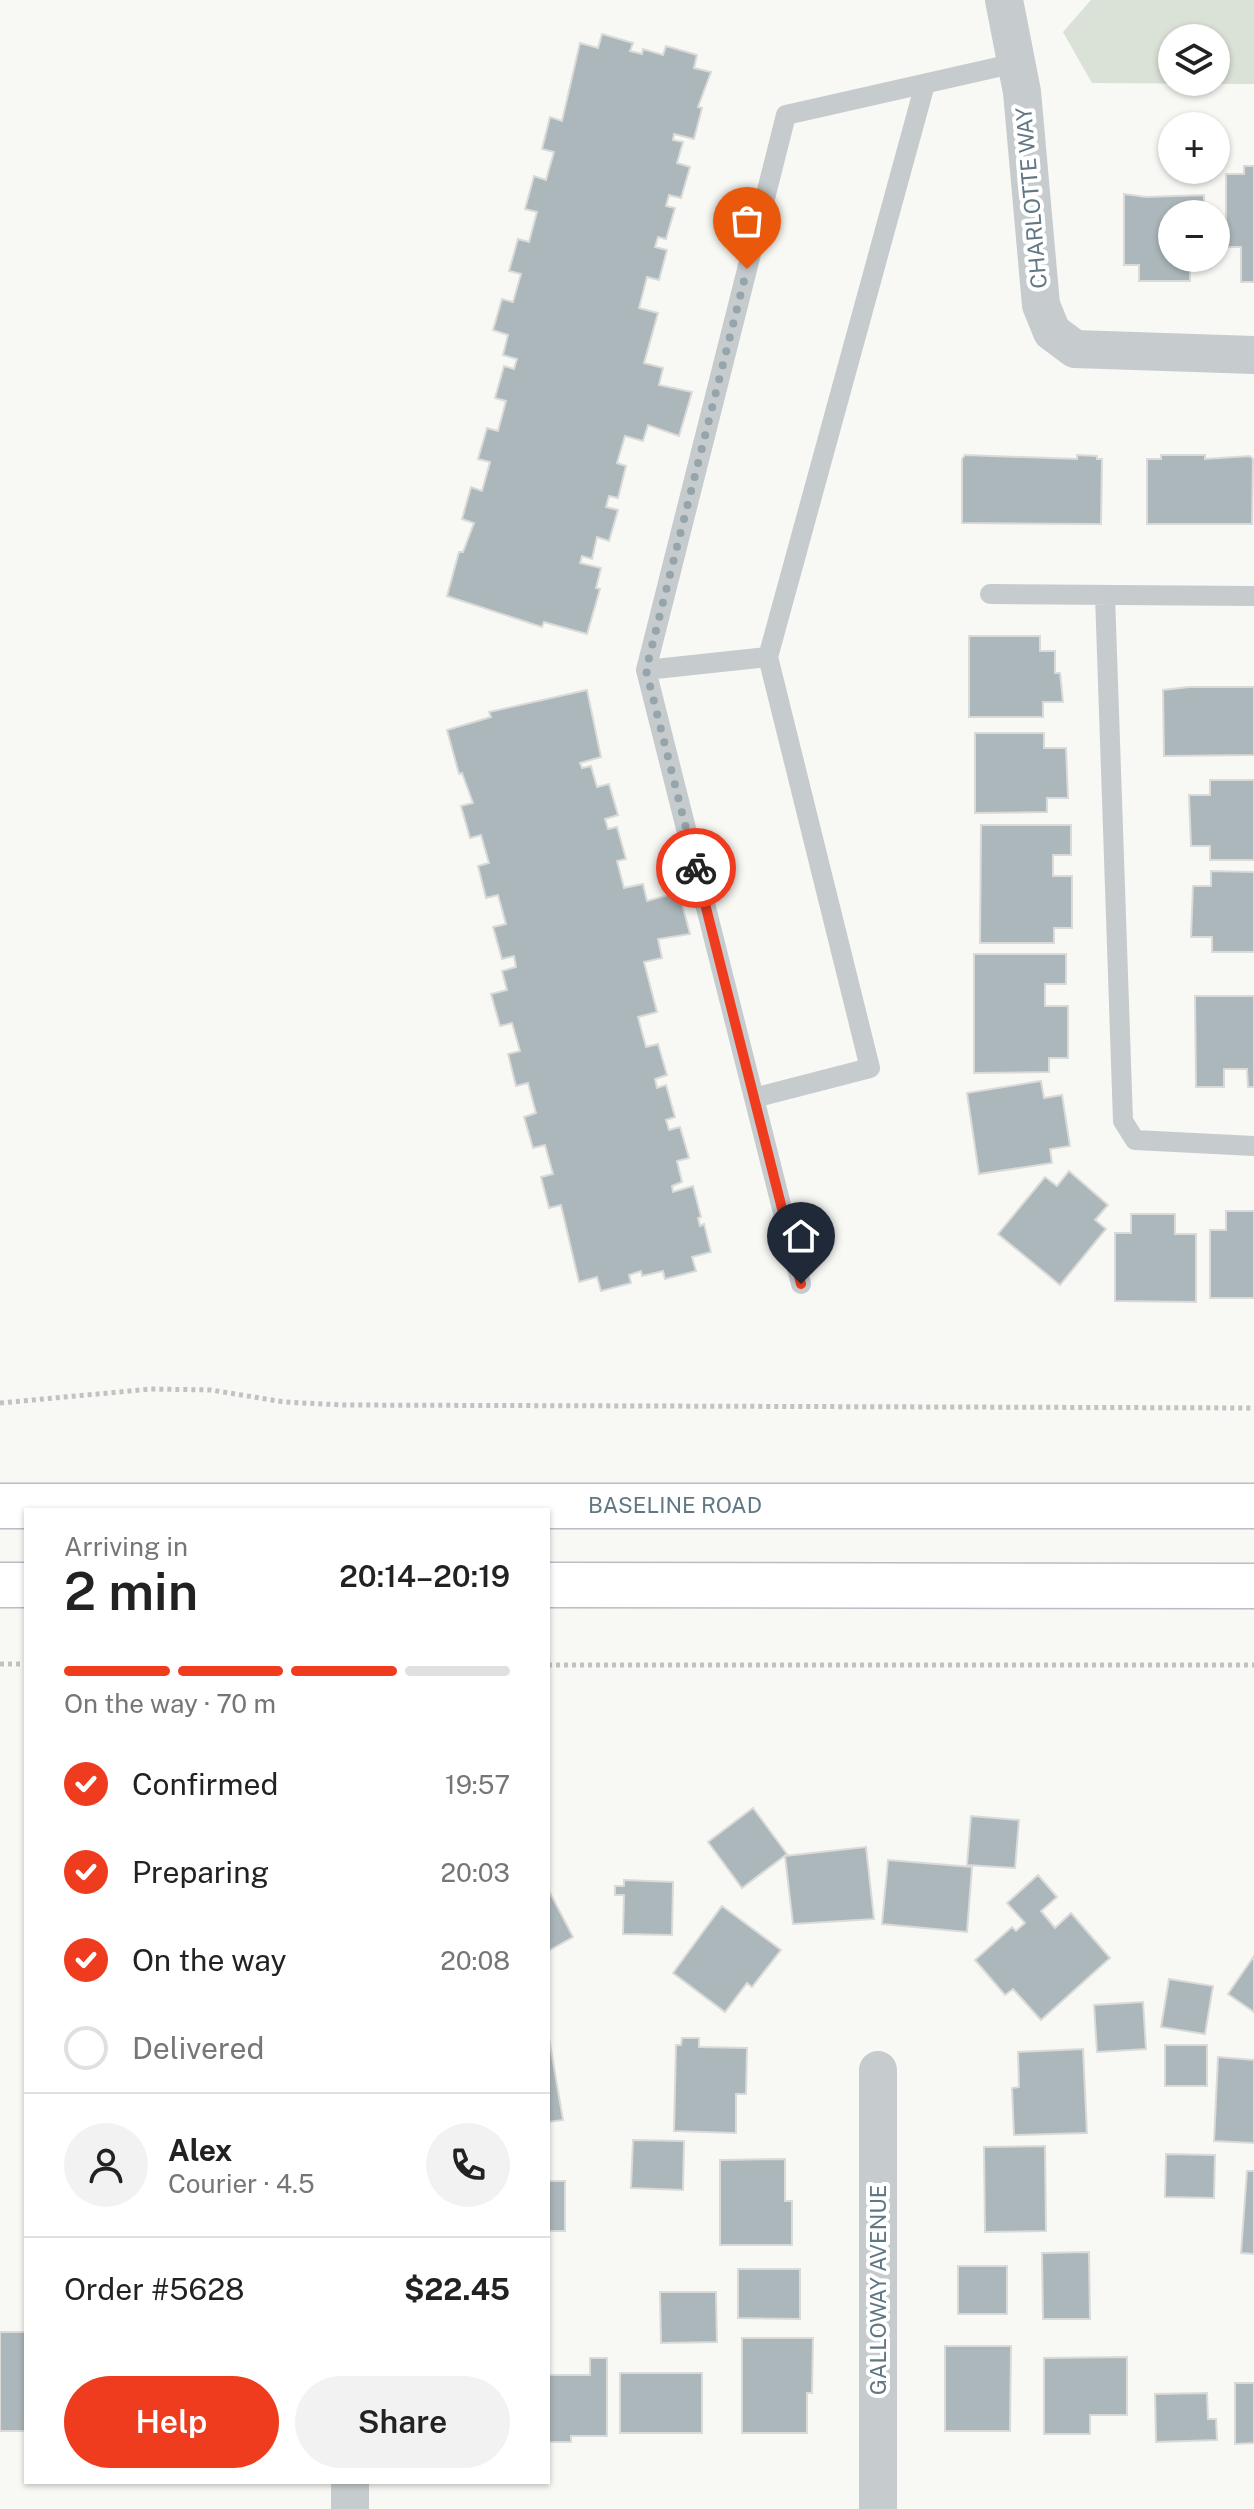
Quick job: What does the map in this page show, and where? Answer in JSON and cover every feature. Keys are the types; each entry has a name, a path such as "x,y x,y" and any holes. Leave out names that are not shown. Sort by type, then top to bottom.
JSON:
{"main road":[{"name":"BASELINE ROAD","path":"0,1506 1254,1506"},
{"path":"0,1585 24,1585"},
{"path":"550,1585 1254,1586"}],"street":[{"name":"CHARLOTTE WAY","path":"1004,0 1016,63 1041,305 1052,332 1075,349 1254,355"},
{"name":"GALLOWAY AVENUE","path":"878,2070 878,2509"},
{"path":"350,2484 350,2509"}],"lane":[{"path":"801,1284 646,670 786,115 1016,63"},
{"path":"754,1098 870,1068 768,657 925,84"},
{"path":"990,594 1254,596"},
{"path":"1105,595 1123,1121 1135,1140 1254,1146"},
{"path":"646,670 768,657"}],"path":[{"path":"0,1403 151,1389 211,1390 284,1402 343,1405 1254,1408"},
{"path":"0,1664 24,1664"},
{"path":"550,1665 1254,1665"}],"shaded area":[{"path":"1091,0 1254,0 1254,84 1230,84 1230,24 1158,24 1158,83 1092,83 1063,32"}],"building":[{"path":"602,34 633,43 630,51 642,54 643,49 663,55 666,46 697,55 694,68 711,72 698,107 702,108 694,139 674,134 673,140 683,142 677,163 690,167 681,198 669,195 666,206 675,208 666,239 658,237 655,247 667,250 659,280 647,277 639,308 658,313 644,363 663,368 659,385 692,392 679,436 648,425 643,441 625,436 617,463 626,466 618,498 609,496 606,507 618,510 609,541 597,537 592,559 582,556 580,563 601,568 596,588 600,589 587,634 544,622 542,627 447,596 459,552 463,552 474,523 462,519 471,487 482,491 490,462 478,459 487,428 498,431 506,401 495,398 504,366 514,369 517,359 503,355 508,335 493,330 502,299 513,302 521,274 509,271 518,239 529,242 537,212 525,209 534,176 546,180 554,152 542,149 550,117 562,121 580,43 598,48"},
{"path":"1244,166 1254,166 1254,282 1241,282 1241,247 1230,247 1230,200 1226,200 1226,184 1230,184 1230,174 1244,174"},
{"path":"1124,194 1146,197 1204,195 1204,200 1158,200 1158,272 1190,272 1190,281 1139,281 1139,265 1124,265"},
{"path":"965,455 1077,459 1077,455 1097,456 1097,459 1102,459 1101,524 962,523 962,459"},
{"path":"1161,455 1205,455 1205,459 1250,456 1253,459 1252,524 1147,524 1147,459 1161,459"},
{"path":"969,636 1040,636 1040,651 1055,651 1055,673 1060,673 1063,702 1043,702 1043,717 969,717"},
{"path":"1254,687 1254,755 1164,756 1163,690"},
{"path":"587,690 601,757 580,763 582,768 591,766 597,787 609,784 618,815 605,819 608,829 617,827 626,859 617,861 624,888 643,884 647,901 679,892 690,934 658,939 662,958 644,962 657,1012 638,1017 646,1047 658,1044 667,1075 655,1079 657,1088 666,1085 675,1117 666,1120 669,1130 680,1127 689,1158 677,1161 682,1182 672,1186 673,1192 693,1186 701,1217 698,1218 700,1226 704,1224 711,1252 692,1257 696,1271 665,1279 663,1271 642,1276 641,1271 629,1275 631,1283 601,1291 597,1277 579,1282 561,1205 549,1208 541,1177 553,1174 545,1145 533,1148 524,1117 536,1113 528,1083 516,1086 508,1054 520,1051 512,1023 500,1026 491,994 507,990 502,971 516,967 514,956 502,959 493,927 506,924 498,895 486,898 478,866 489,863 481,835 470,838 461,806 473,803 462,773 459,774 447,730 491,717 489,712"},
{"path":"975,733 1044,733 1044,748 1066,748 1068,798 1047,798 1047,812 975,813"},
{"path":"1210,780 1254,780 1254,860 1210,860 1210,846 1191,846 1189,795 1210,795"},
{"path":"981,825 1071,825 1071,855 1053,855 1053,876 1072,876 1072,928 1054,928 1054,943 980,943"},
{"path":"1211,871 1254,872 1254,952 1212,952 1212,937 1191,937 1193,886 1211,886"},
{"path":"974,954 1066,954 1066,984 1045,984 1045,1006 1068,1006 1068,1058 1049,1058 1049,1072 974,1073"},
{"path":"1195,996 1254,996 1254,1087 1248,1087 1247,1069 1224,1069 1224,1087 1196,1087"},
{"path":"1041,1081 1044,1098 1062,1095 1070,1146 1050,1149 1052,1163 979,1174 967,1093"},
{"path":"1069,1171 1108,1205 1095,1220 1106,1229 1060,1285 998,1234 1045,1177 1057,1186"},
{"path":"1226,1211 1254,1211 1254,1298 1210,1298 1210,1230 1226,1230"},
{"path":"1131,1214 1175,1214 1175,1234 1196,1234 1196,1302 1115,1301 1115,1233 1131,1233"},
{"path":"753,1808 787,1854 742,1888 708,1842"},
{"path":"971,1816 1019,1820 1015,1868 967,1865"},
{"path":"866,1847 874,1919 793,1924 785,1856"},
{"path":"888,1860 972,1867 967,1932 882,1924"},
{"path":"1038,1875 1057,1897 1041,1911 1055,1928 1071,1913 1110,1958 1041,2020 1013,1989 1005,1995 975,1960 1012,1927 1016,1931 1025,1923 1007,1903"},
{"path":"624,1880 673,1882 672,1935 623,1934 624,1895 615,1895 615,1886 624,1886"},
{"path":"550,1893 573,1937 550,1950"},
{"path":"722,1906 781,1950 752,1987 747,1983 725,2012 673,1973"},
{"path":"1254,1956 1254,2012 1228,1994"},
{"path":"1169,1979 1213,1986 1205,2034 1161,2027"},
{"path":"1143,2002 1146,2049 1097,2052 1094,2005"},
{"path":"682,2038 699,2038 699,2047 747,2048 746,2094 736,2094 736,2133 674,2131 676,2045 681,2045"},
{"path":"550,2044 563,2120 550,2122"},
{"path":"1165,2045 1207,2045 1207,2086 1165,2086"},
{"path":"1083,2049 1087,2133 1014,2135 1012,2088 1019,2087 1018,2052"},
{"path":"1218,2057 1254,2060 1254,2143 1214,2141"},
{"path":"633,2140 684,2141 683,2190 631,2188"},
{"path":"1045,2146 1046,2231 985,2232 984,2147"},
{"path":"1166,2154 1215,2155 1214,2198 1165,2197"},
{"path":"785,2159 785,2201 792,2201 792,2245 720,2245 720,2160"},
{"path":"1247,2171 1254,2171 1254,2254 1241,2253"},
{"path":"550,2181 565,2181 565,2231 550,2231"},
{"path":"1089,2252 1090,2319 1043,2319 1042,2253"},
{"path":"958,2266 1007,2266 1007,2314 958,2314"},
{"path":"738,2269 800,2269 800,2319 738,2318"},
{"path":"660,2292 716,2292 717,2342 661,2343"},
{"path":"0,2332 24,2332 24,2431 0,2431"},
{"path":"742,2338 813,2338 812,2393 807,2393 807,2433 742,2433"},
{"path":"945,2346 1011,2346 1010,2431 945,2431"},
{"path":"1127,2357 1127,2415 1090,2415 1090,2434 1044,2434 1044,2358"},
{"path":"590,2358 607,2358 607,2436 571,2436 571,2442 550,2442 550,2375 590,2375"},
{"path":"620,2373 702,2373 702,2433 620,2433"},
{"path":"1235,2383 1254,2383 1254,2443 1235,2444"},
{"path":"1207,2393 1208,2419 1216,2419 1217,2440 1156,2442 1155,2394"}],"way so far":[{"path":"696,868 646,670 747,269"}],"route":[{"path":"696,868 801,1284"}]}
